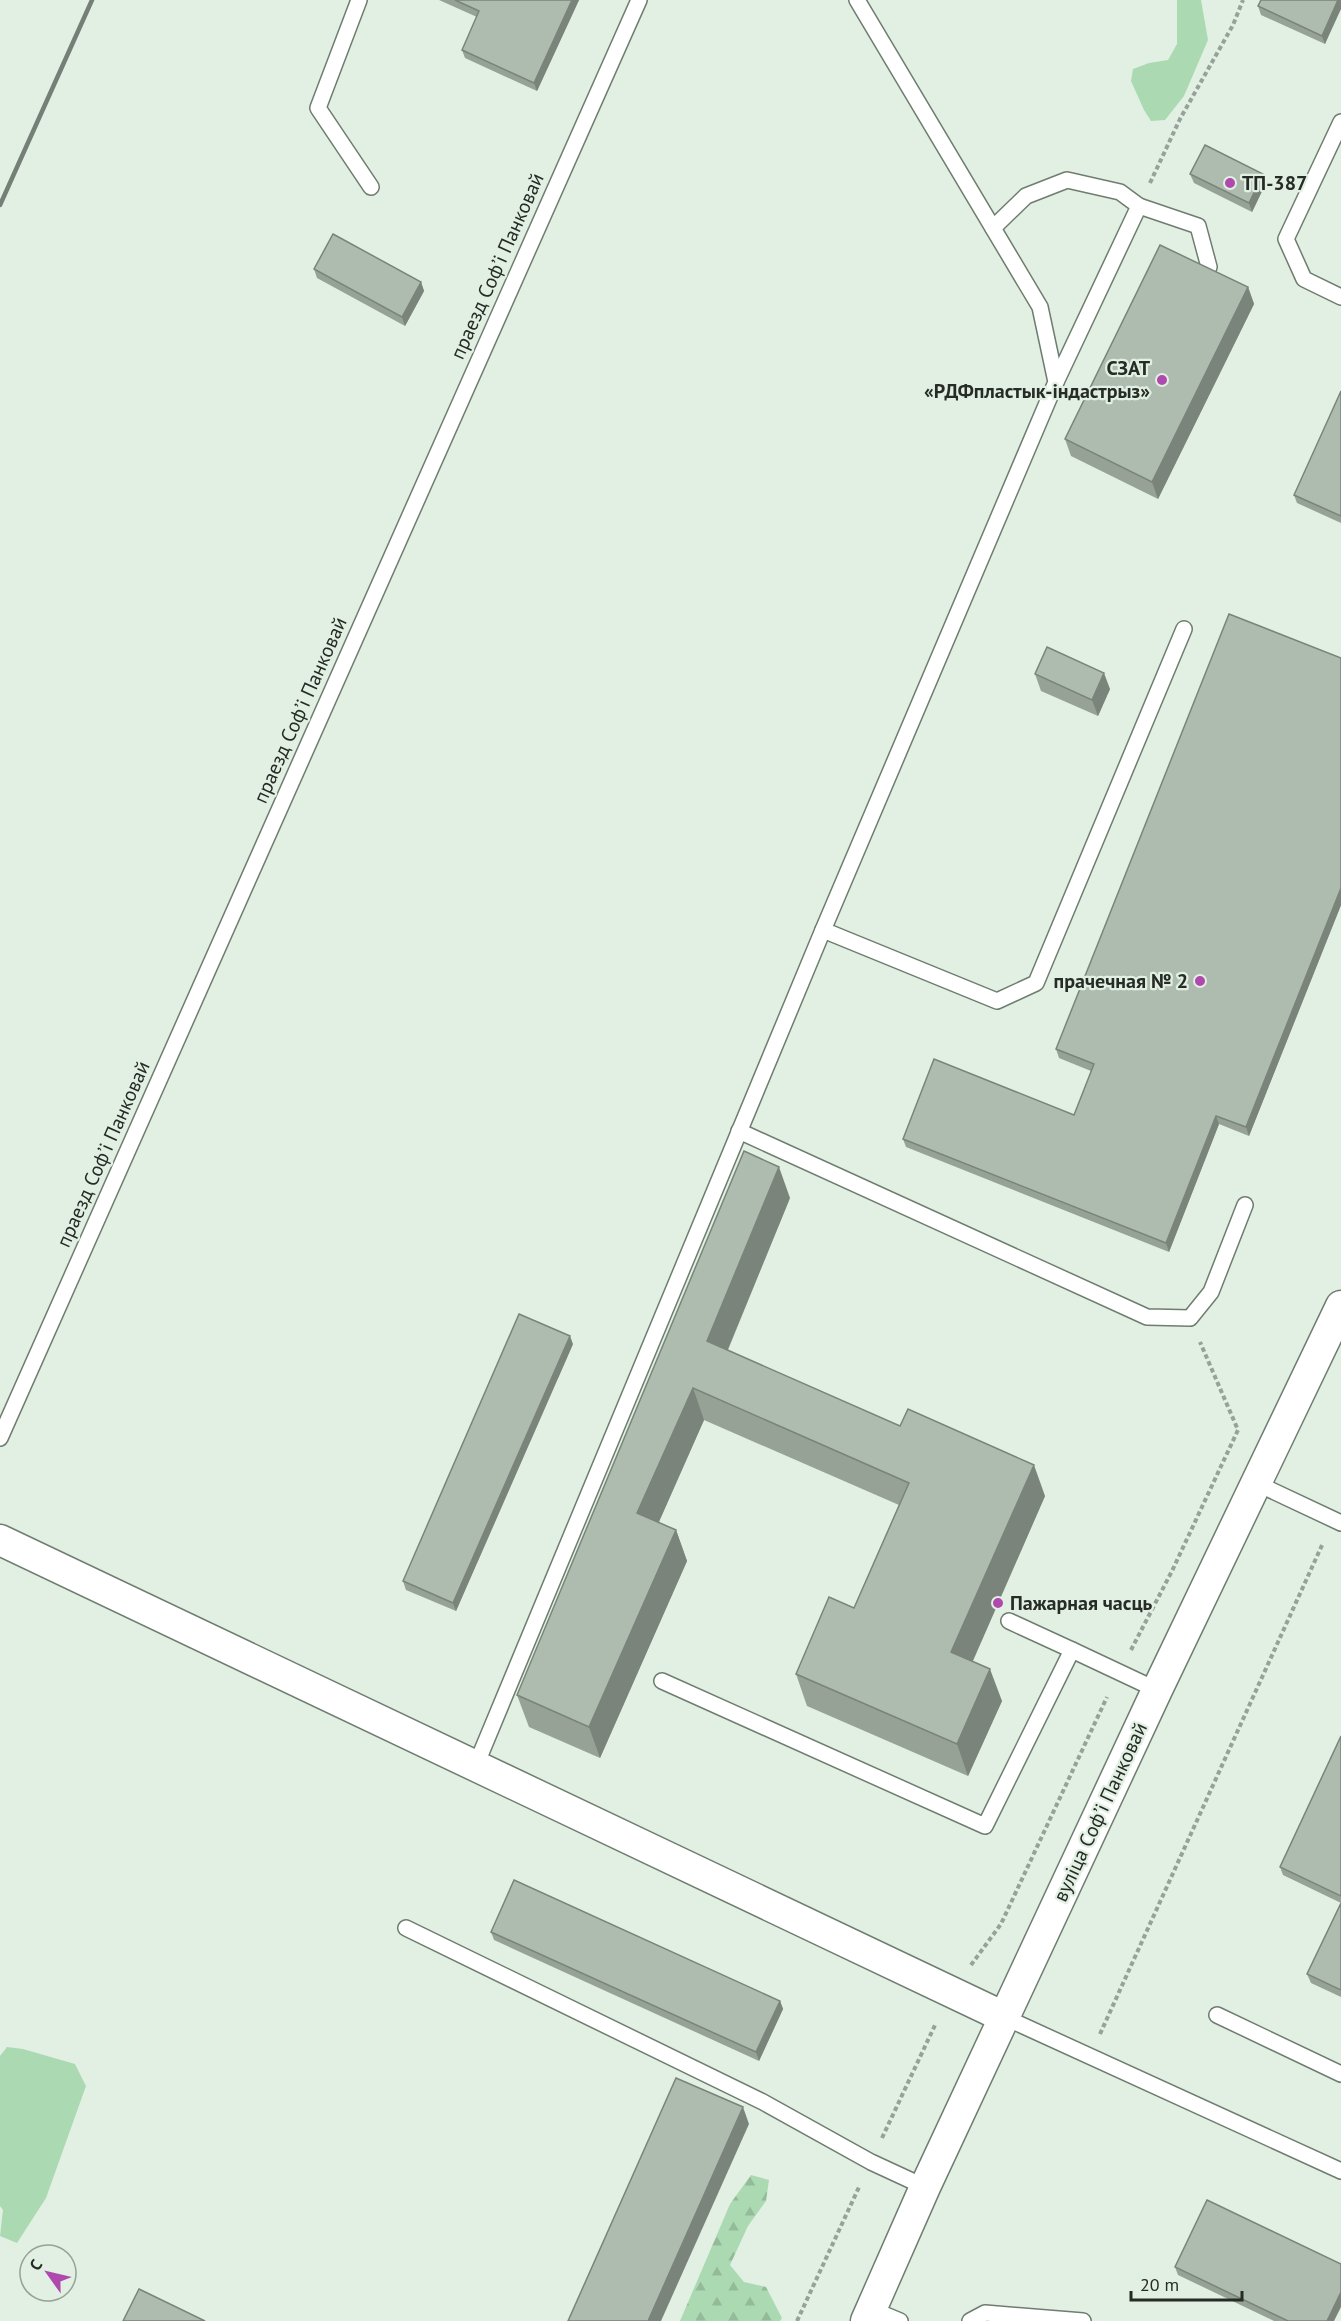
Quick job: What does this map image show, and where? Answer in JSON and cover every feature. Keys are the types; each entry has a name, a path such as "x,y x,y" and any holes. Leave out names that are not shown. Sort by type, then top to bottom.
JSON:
{"street":[{"name":"вуліца Софʼі Панковай","path":"869,2315 925,2187 1004,2017 1341,1306"},
{"path":"0,1540 1004,2017"}],"lane":[{"path":"359,0 318,108 371,187"},
{"name":"праезд Софʼі Панковай","path":"0,1438 639,0"},
{"path":"857,0 1041,307 1056,382"},
{"path":"1341,122 1286,239 1304,279 1341,297"},
{"path":"993,228 1026,196 1067,180 1120,192 1139,206 1198,226 1209,267"},
{"path":"476,1765 823,930 1056,382 1139,206"},
{"path":"823,930 997,1001 1036,983 1184,629"},
{"path":"739,1131 1147,1317 1190,1318 1211,1292 1245,1205"},
{"path":"1256,1483 1337,1521"},
{"path":"1010,1621 1157,1690"},
{"path":"662,1681 986,1826 1072,1650"},
{"path":"406,1928 763,2102 871,2162 925,2187"},
{"path":"1217,2015 1341,2074"},
{"path":"1004,2017 1341,2171"},
{"path":"970,2321 985,2313 1083,2321"},
{"path":"869,2315 900,2321"}],"path":[{"path":"1139,206 1180,119 1233,25 1243,0"},
{"path":"798,2321 951,1992 1001,1924 1119,1673 1172,1571 1238,1430 1190,1318"},
{"path":"1090,2056 1337,1521"}],"green space":[{"path":"1177,0 1201,0 1208,40 1184,96 1165,120 1151,121 1131,81 1133,69 1149,63 1168,60 1177,44"},
{"path":"7,2047 23,2049 75,2064 86,2086 46,2198 17,2243 0,2236 3,2210 0,2206 0,2056"},
{"path":"751,2175 769,2180 766,2201 748,2226 730,2265 744,2282 766,2287 782,2318 780,2321 680,2321 730,2204"}],"building":[{"path":"455,0 572,0 534,83 462,50 479,11"},
{"path":"1261,0 1338,0 1322,36 1258,6"},
{"name":"ТП-387","path":"1205,145 1263,174 1249,203 1190,174"},
{"path":"333,234 421,282 402,317 314,269"},
{"name":"СЗАТ «РДФпластык-індастрыз»","path":"1160,245 1248,287 1152,482 1065,439"},
{"path":"1341,391 1341,516 1294,495"},
{"name":"прачечная № 2","path":"1229,614 1341,658 1341,888 1246,1127 1216,1116 1166,1243 903,1139 934,1059 1074,1115 1094,1064 1056,1049"},
{"path":"1047,647 1104,673 1092,700 1035,674"},
{"path":"744,1151 779,1167 707,1341 900,1426 908,1409 1034,1465 951,1652 990,1669 957,1744 796,1674 829,1597 854,1608 909,1483 693,1388 637,1513 676,1530 589,1727 517,1695"},
{"path":"519,1314 570,1336 453,1603 403,1581"},
{"path":"1341,1736 1341,1896 1280,1867"},
{"path":"514,1880 780,2001 756,2052 491,1932"},
{"path":"1341,1903 1341,1990 1307,1974"},
{"path":"676,2078 743,2107 648,2321 568,2321"},
{"path":"1207,2200 1341,2264 1341,2292 1327,2321 1288,2321 1175,2267"},
{"path":"139,2289 205,2321 123,2321"}],"railway":[{"path":"0,205 92,0"}],"place":[{"name":"ТП-387","path":"1230,183"},
{"name":"СЗАТ «РДФпластык-індастрыз»","path":"1162,380"},
{"name":"прачечная № 2","path":"1200,981"},
{"name":"Пажарная часць","path":"998,1603"}]}
